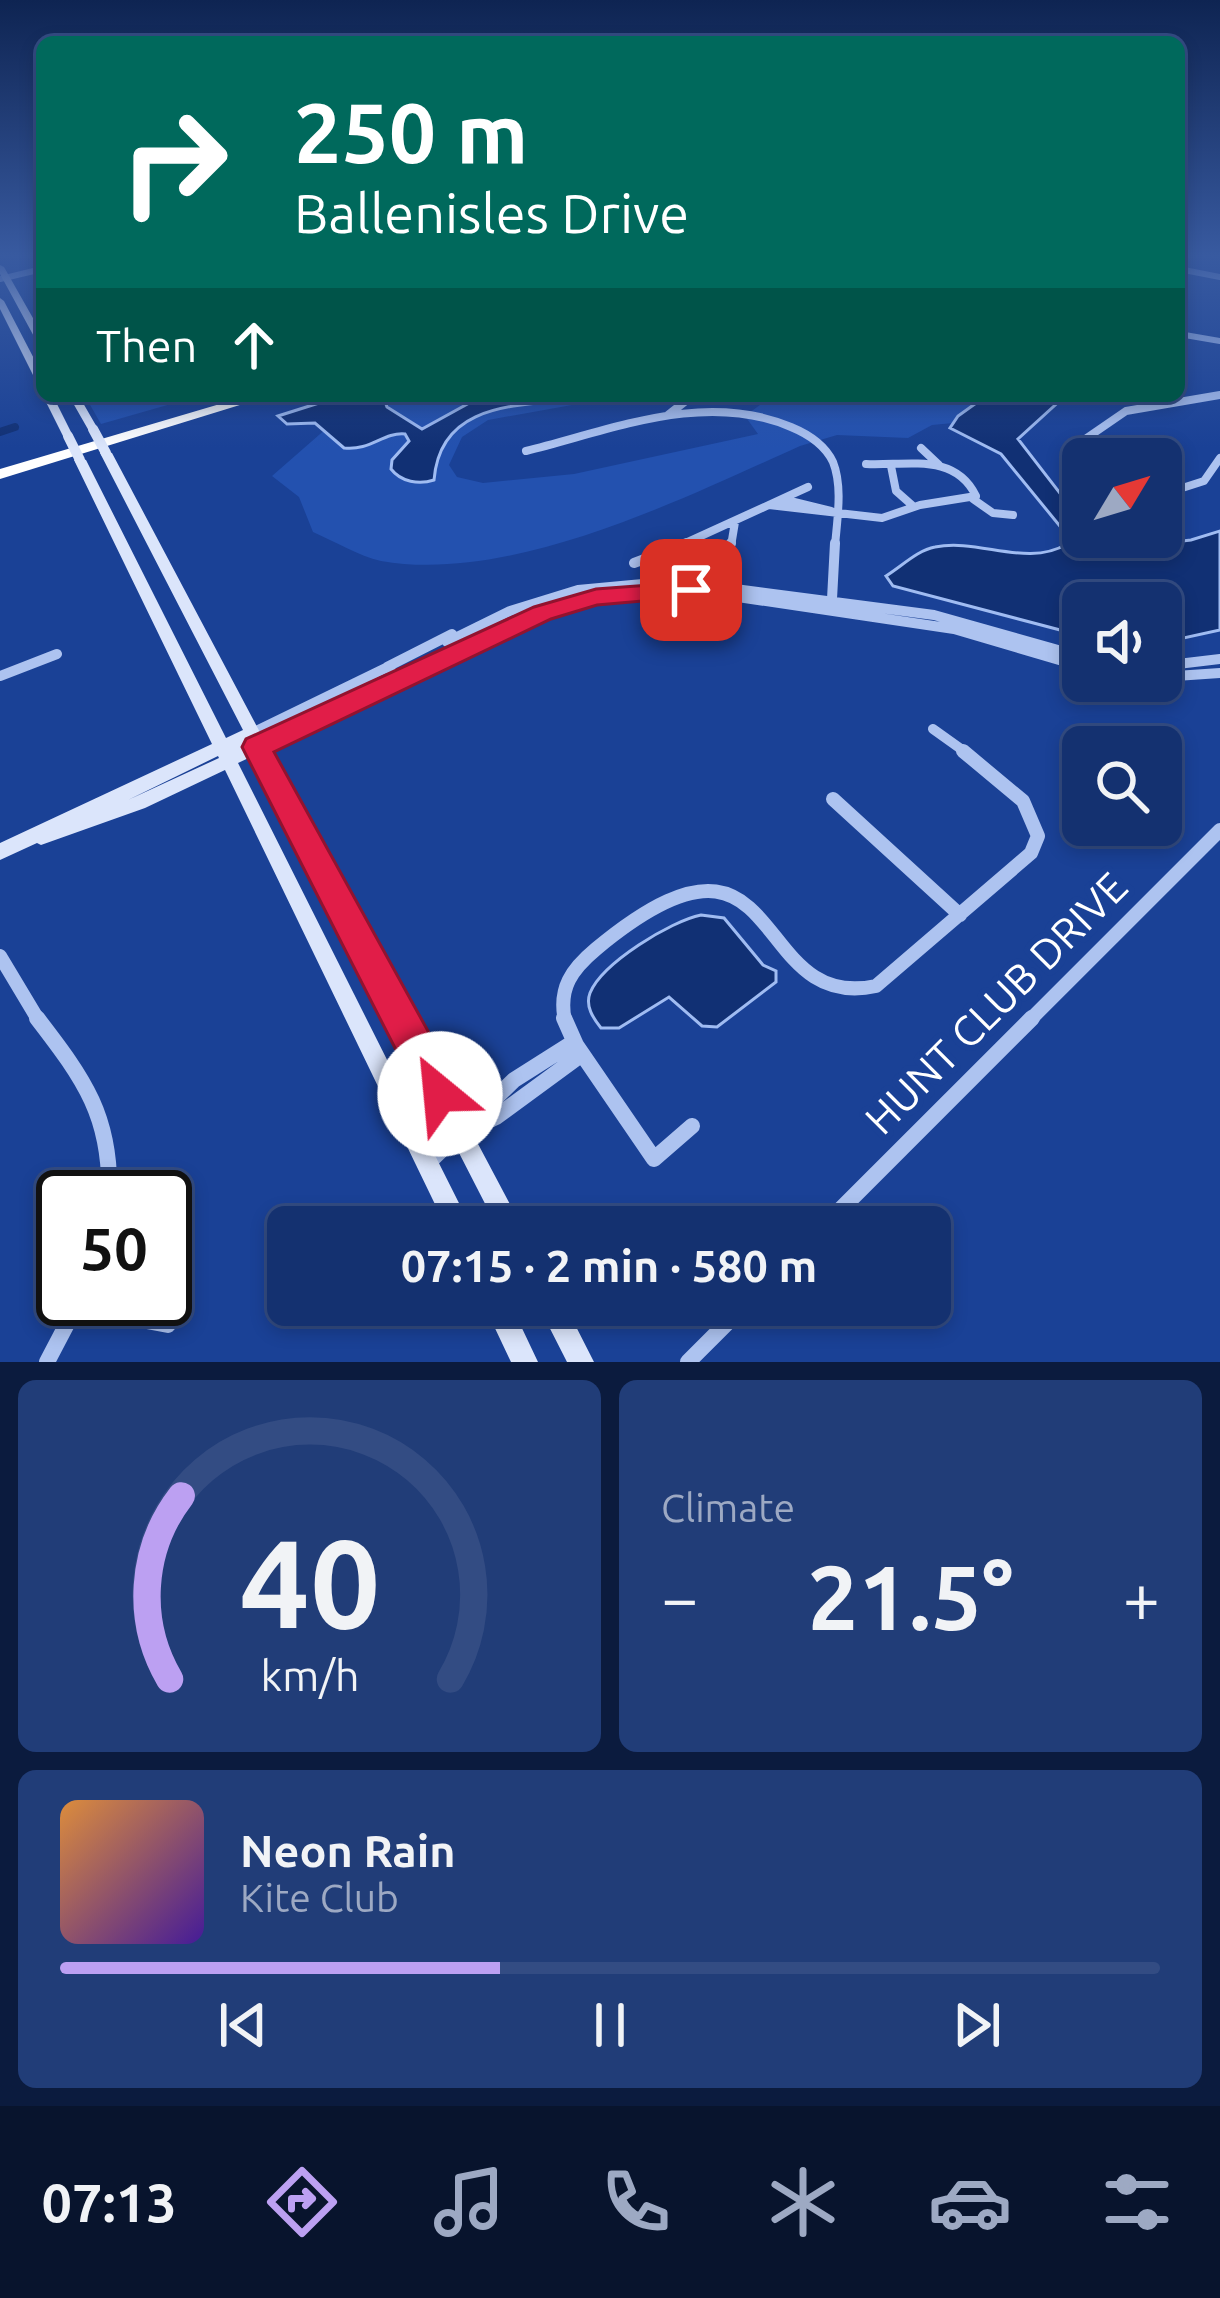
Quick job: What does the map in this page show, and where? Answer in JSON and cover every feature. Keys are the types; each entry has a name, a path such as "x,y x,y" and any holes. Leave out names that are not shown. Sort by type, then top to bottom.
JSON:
{"highway":[{"path":"0,470 218,402"},
{"path":"0,470 241,402"}],"main road":[{"path":"10,321 36,371"},
{"path":"52,402 449,1206"},
{"path":"77,402 499,1206"},
{"path":"0,852 94,822 253,741"},
{"path":"507,1326 525,1362"},
{"path":"562,1326 581,1362"}],"street":[{"path":"1185,335 1220,341"},
{"path":"1185,399 1220,395"},
{"path":"659,419 685,402"},
{"path":"699,402 707,411"},
{"path":"1084,438 1104,418 1163,402"},
{"path":"526,452 707,411 757,415 792,427 820,445 837,474 832,599"},
{"path":"921,448 939,465"},
{"path":"1182,488 1204,481 1220,458"},
{"path":"866,464 939,465 964,473 976,493 973,499"},
{"path":"891,466 896,491 913,506"},
{"path":"634,563 715,533 808,488"},
{"path":"769,506 882,518 913,506 973,499 993,512 1013,515"},
{"path":"782,500 834,513"},
{"path":"668,548 682,558 723,560 729,555 735,520"},
{"path":"253,741 387,667 510,611 578,590 631,582 716,584 832,599 974,623 1062,650"},
{"path":"475,635 596,597 691,590 954,629 1062,661"},
{"path":"398,681 510,611"},
{"path":"253,741 398,681 525,620"},
{"path":"387,667 444,650"},
{"path":"0,676 57,654"},
{"path":"1182,664 1220,659"},
{"path":"387,667 398,681"},
{"path":"1182,676 1220,673"},
{"path":"692,1126 654,1160 578,1048 562,1006 573,969 687,890 707,887 733,895 807,973 844,991 876,986 1031,854 1038,842 1039,827 1023,799 933,729"},
{"path":"833,799 960,915"},
{"name":"HUNT CLUB DRIVE","path":"845,1206 1220,830"},
{"path":"0,956 21,995 101,1107 111,1170"},
{"path":"428,1163 461,1133 496,1117 578,1048"},
{"path":"46,1362 66,1326"},
{"path":"688,1362 725,1326"}],"shaded area":[{"path":"88,402 178,402 101,424"},
{"path":"322,402 385,402 422,429 471,402 547,402 472,418 440,452 434,480 422,482 405,480 391,469 392,460 409,441 405,434 344,448 315,423 287,424 278,416"},
{"path":"357,402 588,402 488,420 462,437 449,465 457,477 483,483 574,474 758,434 745,416 764,402 999,402 964,422 932,425 908,438 837,435 800,446 595,532 485,560 431,565 381,561 355,552 313,532 299,497 272,476"},
{"path":"978,402 1058,402 1018,439 1062,496 1062,529 1001,454 950,428"},
{"path":"1220,531 1220,630 1182,638 1182,582 1062,582 1062,630 893,586 886,576 935,547 1052,551 1062,546 1062,558 1182,558 1182,541"},
{"path":"701,915 724,918 763,965 776,971 776,982 717,1027 702,1026 669,997 619,1028 601,1028 588,1003 597,981 639,945"}],"waterway":[{"path":"0,432 15,427"}],"route":[{"path":"440,1094 256,747 542,613 596,597 691,590"}]}
